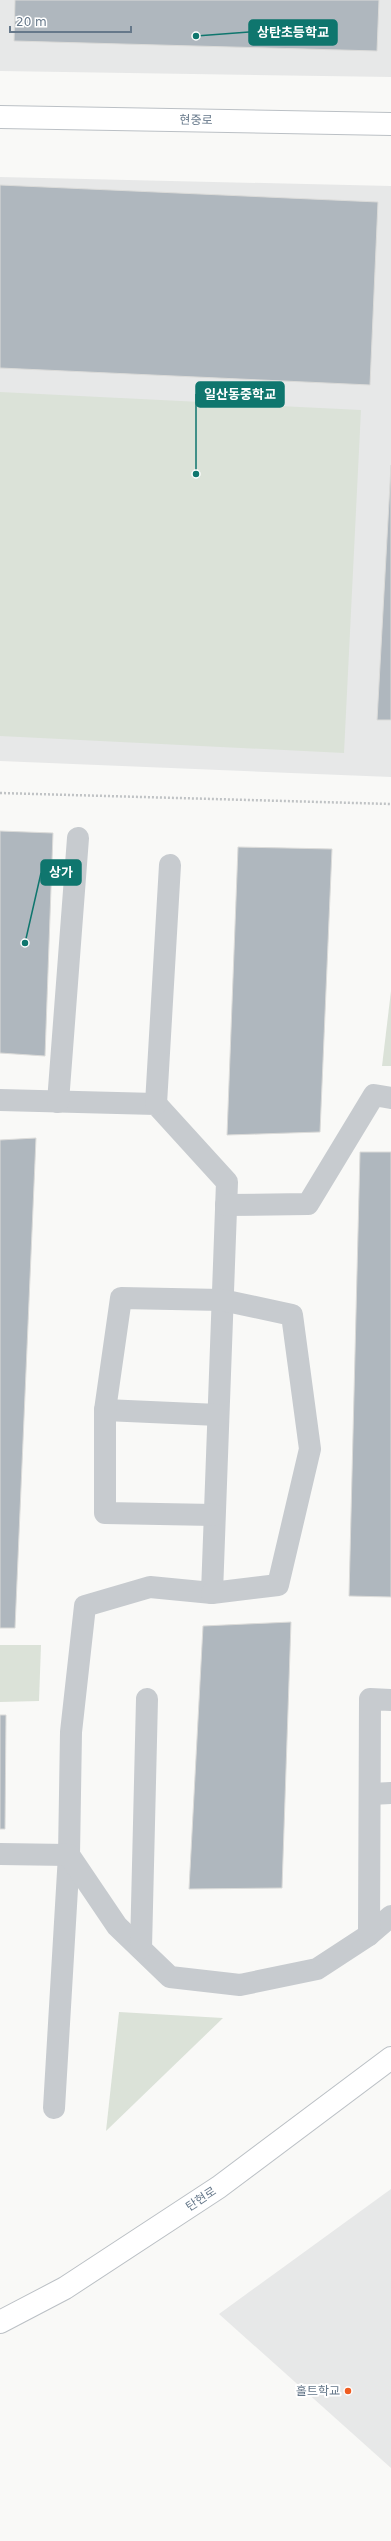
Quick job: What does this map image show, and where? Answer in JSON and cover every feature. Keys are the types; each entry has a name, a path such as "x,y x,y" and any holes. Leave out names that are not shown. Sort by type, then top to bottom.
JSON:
{"main road":[{"name":"현중로","path":"0,117 391,124"},
{"name":"탄현로","path":"0,2322 65,2288 220,2187 391,2058"}],"lane":[{"path":"58,1102 78,838"},
{"path":"170,865 156,1104 227,1182 212,1593"},
{"path":"226,1205 308,1204 374,1095 391,1098"},
{"path":"0,1100 156,1104"},
{"path":"54,2108 68,1855 71,1732 85,1606 150,1587 212,1593 278,1586 310,1449 292,1315 222,1300 121,1298 105,1410 105,1513 214,1515"},
{"path":"105,1410 218,1415"},
{"path":"141,1948 147,1699"},
{"path":"369,1935 381,1794 370,1699 391,1700"},
{"path":"0,1854 68,1855"},
{"path":"68,1855 117,1926 170,1977 240,1985 317,1969 369,1935 391,1916"}],"path":[{"path":"0,793 391,804"}],"shaded area":[{"path":"0,0 391,0 391,77 0,71"},
{"path":"0,177 391,186 391,777 0,761"},
{"path":"0,392 361,410 344,753 0,736"},
{"path":"391,991 391,1066 382,1066"},
{"path":"0,1645 41,1645 39,1701 0,1702"},
{"path":"119,2012 223,2018 106,2131"},
{"name":"홀트학교","path":"391,2189 391,2468 219,2314"}],"building":[{"path":"15,0 379,0 377,51 14,41"},
{"path":"0,185 378,202 370,385 0,368"},
{"path":"391,465 391,720 377,720"},
{"path":"0,831 53,833 45,1056 0,1053"},
{"path":"238,847 332,849 320,1132 227,1135"},
{"path":"36,1138 15,1628 0,1628 0,1140"},
{"path":"360,1152 391,1152 391,1597 349,1596"},
{"path":"291,1622 282,1888 189,1889 203,1626"},
{"path":"0,1715 6,1715 5,1829 0,1829"}],"place":[{"name":"상탄초등학교","path":"196,36"},
{"name":"일산동중학교","path":"196,474"},
{"name":"상가","path":"25,943"},
{"name":"홀트학교","path":"348,2391"}]}
